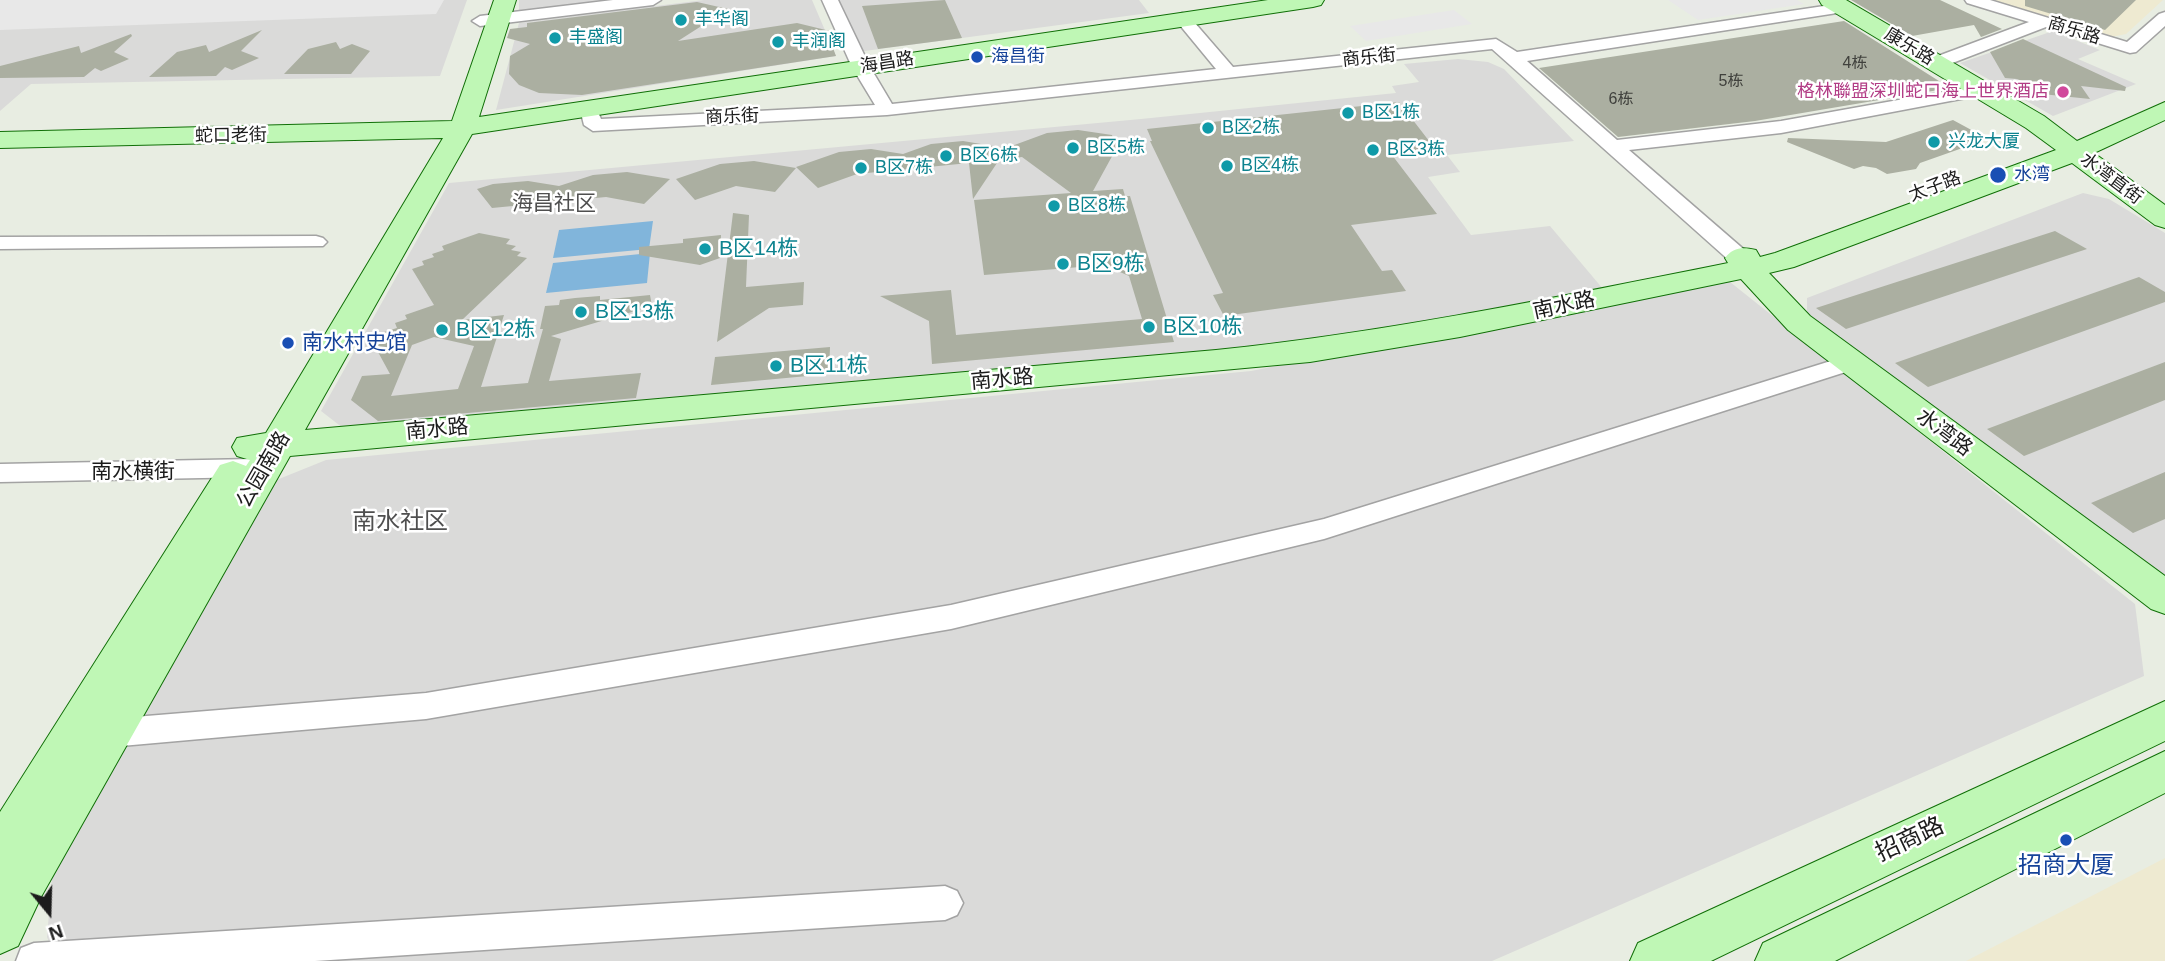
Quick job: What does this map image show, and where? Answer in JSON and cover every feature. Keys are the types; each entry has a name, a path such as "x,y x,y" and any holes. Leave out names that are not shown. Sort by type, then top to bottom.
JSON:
{"street":[{"path":"493,10 653,0"},
{"path":"830,0 861,67 887,110"},
{"name":"海昌路","path":"451,130 1313,0"},
{"name":"商乐路","path":"1973,0 2130,48 2165,17"},
{"path":"1513,58 1837,4"},
{"name":"康乐路","path":"1837,4 1982,90 2067,145"},
{"name":"公园南路","path":"0,929 13,900 110,733 258,457 451,130 453,106 493,10"},
{"path":"1182,18 1228,73"},
{"path":"1936,63 2045,22"},
{"name":"商乐街","path":"589,109 593,125 887,110 1496,44 1513,58"},
{"path":"1513,58 1744,263"},
{"path":"1612,146 1780,127 1982,90"},
{"name":"太子路","path":"2067,145 2165,92"},
{"name":"太子路","path":"1744,263 1803,255 2067,145 2165,110"},
{"name":"蛇口老街","path":"0,140 451,130"},
{"name":"水湾直街","path":"2067,145 2165,219"},
{"path":"0,243 316,242"},
{"name":"南水路","path":"258,457 1310,351 1460,327 1744,263"},
{"name":"水湾路","path":"1744,263 1783,308 1850,363 2164,598"},
{"path":"110,733 426,706 951,617 1324,529 1850,363"},
{"name":"公园南路","path":"0,855 258,457"},
{"name":"南水横街","path":"0,473 258,457"},
{"name":"招商路","path":"1656,961 2165,720"},
{"path":"1781,961 2165,771"},
{"path":"34,961 945,903"}],"shaded area":[{"path":"0,0 467,0 440,76 31,84 0,111"},
{"path":"0,0 444,0 436,14 0,30"},
{"path":"519,0 619,0 519,12"},
{"path":"704,0 812,0 836,56 496,110 519,23"},
{"path":"839,0 1139,0 1149,13 857,52"},
{"path":"1668,0 1797,0 1804,4 1698,20"},
{"path":"1991,0 2163,0 2126,34 2111,37"},
{"path":"1454,10 1472,24 1366,41 1350,26"},
{"path":"2053,31 2100,50 2078,59 2136,84 2053,116 1960,63"},
{"path":"1458,59 1488,62 1504,69 1574,141 1447,155 1460,172 1428,177 1471,235 1550,226 1603,289 1519,306 1305,341 1212,352 343,428 321,411 449,183 1396,93 1392,86 1419,82 1404,64"},
{"path":"2083,193 2109,199 2165,233 2165,577 1807,313 1807,298"},
{"path":"653,221 649,249 553,258 559,230"},
{"path":"650,253 647,283 546,293 553,263"},
{"path":"1725,278 2135,604 2144,676 1492,961 58,961 47,937 56,831 274,481 326,460 1251,371"},
{"name":"招商大厦","path":"2165,858 2165,961 1966,961"}],"building":[{"path":"945,0 962,38 878,49 862,6"},
{"path":"1851,0 1940,0 2002,29 1981,37 1974,25 1912,36"},
{"path":"2025,0 2136,0 2105,30 2025,6"},
{"path":"697,2 728,9 678,41 797,23 834,32 837,39 831,43 836,56 582,95 539,93 519,85 509,74 510,56 530,44 507,38 510,29 527,27 527,23"},
{"path":"1844,21 1950,88 1755,121 1618,137 1539,68"},
{"path":"262,30 241,51 259,58 232,70 225,67 216,76 149,77 177,52 206,45 209,52"},
{"path":"131,34 132,36 114,52 129,59 101,71 95,68 84,77 0,78 0,66 79,46 81,53"},
{"path":"2023,39 2126,87 2125,91 2081,86 2090,99 2042,94 2039,88 2017,79 2005,78 1990,52"},
{"path":"336,42 340,49 352,44 370,51 351,74 284,74 308,49"},
{"path":"1399,102 1436,150 1392,155 1437,214 1351,225 1382,271 1392,270 1406,291 1224,316 1213,295 1223,293 1150,141 1147,129"},
{"name":"兴龙大厦","path":"1953,120 1988,139 1920,163 1916,169 1887,174 1876,168 1863,166 1854,169 1787,142 1788,138 1886,142"},
{"path":"1078,130 1112,135 1116,149 1093,191 1123,189 1125,196 1130,196 1174,342 932,364 929,321 880,296 951,290 956,335 1142,319 1129,276 1104,265 984,275 974,200 1071,193 1022,157 999,160 973,199 969,163 857,174 818,188 796,167 839,152 871,149 903,154 931,144 963,141 1011,149 1009,147 1047,133"},
{"path":"754,161 796,168 775,192 736,186 695,200 676,179 720,164"},
{"path":"627,172 670,179 644,204 606,197 492,208 477,189 493,184 528,181 559,186 593,175"},
{"path":"733,213 749,215 746,287 804,282 803,305 769,308 717,342"},
{"path":"2055,231 2087,249 1846,329 1816,308"},
{"path":"479,233 510,239 506,244 516,246 511,250 521,252 517,256 527,258 462,320 504,315 481,387 528,383 543,329 540,329 545,306 559,305 560,300 575,298 600,296 600,300 650,295 652,306 551,336 561,339 549,381 641,373 636,398 378,421 351,400 362,376 390,374 372,341 386,336 384,332 397,328 395,323 407,319 405,315 434,305 412,269 424,265 422,261 434,257 432,254 444,250 442,246","holes":["434,337 474,346 458,389 391,396 412,345"]},
{"name":"B区14栋","path":"721,235 720,258 700,265 639,255 639,247 683,243 683,239"},
{"path":"2139,277 2165,292 2165,302 1928,387 1895,363"},
{"name":"B区11栋","path":"830,347 829,374 711,385 715,357"},
{"path":"2165,362 2165,400 2024,456 1987,429"},
{"path":"2165,472 2165,519 2133,533 2091,503"}],"place":[{"name":"丰华阁","path":"681,20"},
{"name":"丰盛阁","path":"555,38"},
{"name":"丰润阁","path":"778,42"},
{"name":"海昌街","path":"977,57"},
{"name":"格林聯盟深圳蛇口海上世界酒店","path":"2063,92"},
{"name":"B区1栋","path":"1348,113"},
{"name":"B区2栋","path":"1208,128"},
{"name":"兴龙大厦","path":"1934,142"},
{"name":"B区5栋","path":"1073,148"},
{"name":"B区3栋","path":"1373,150"},
{"name":"B区6栋","path":"946,156"},
{"name":"B区4栋","path":"1227,166"},
{"name":"B区7栋","path":"861,168"},
{"name":"水湾","path":"1998,175"},
{"name":"B区8栋","path":"1054,206"},
{"name":"B区14栋","path":"705,249"},
{"name":"B区9栋","path":"1063,264"},
{"name":"B区13栋","path":"581,312"},
{"name":"B区10栋","path":"1149,327"},
{"name":"B区12栋","path":"442,330"},
{"name":"南水村史馆","path":"288,343"},
{"name":"B区11栋","path":"776,366"},
{"name":"招商大厦","path":"2066,840"}],"district":[{"name":"海昌社区","path":"554,204"},
{"name":"南水社区","path":"400,522"}]}
